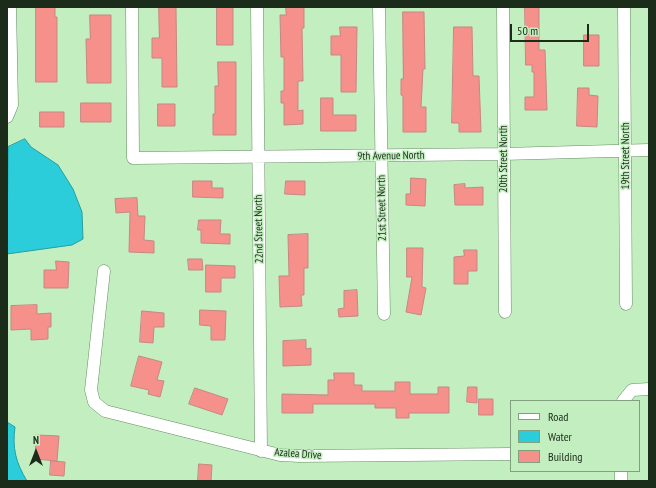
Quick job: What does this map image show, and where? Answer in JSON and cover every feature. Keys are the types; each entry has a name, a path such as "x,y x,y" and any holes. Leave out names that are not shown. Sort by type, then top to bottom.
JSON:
{"street":[{"path":"7,117 12,105 10,7"},
{"name":"9th Avenue North","path":"132,7 133,158 381,156 649,150"},
{"name":"22nd Street North","path":"257,7 262,451"},
{"name":"21st Street North","path":"380,7 384,314"},
{"name":"20th Street North","path":"503,7 505,312"},
{"name":"19th Street North","path":"624,7 626,304"},
{"name":"Azalea Drive","path":"104,271 91,390 94,402 105,411 262,451 300,456 510,454"},
{"path":"624,400 632,390 649,389"}],"water":[{"path":"25,139 31,147 58,165 73,189 82,212 83,239 72,245 7,254 8,147"},
{"path":"7,422 15,427 14,442 16,455 20,468 27,481 7,481"}],"building":[{"path":"36,7 55,7 55,17 57,17 57,82 36,82"},
{"path":"159,7 176,7 177,87 162,87 162,58 152,58 152,38 159,38"},
{"path":"217,7 233,7 233,45 217,45"},
{"path":"286,7 304,7 304,28 302,28 303,81 298,81 298,111 303,110 303,124 284,125 284,103 281,103 281,91 284,91 284,57 281,57 280,15 286,15"},
{"path":"525,7 539,7 539,50 545,50 547,110 525,110 525,97 534,97 534,72 532,72 532,65 526,65"},
{"path":"403,12 424,12 425,69 423,69 421,107 426,107 426,132 403,132 403,96 401,95 401,79 403,79"},
{"path":"90,15 111,15 111,83 87,83 86,39 90,39"},
{"path":"340,27 357,27 356,92 341,92 341,55 331,55 331,36 340,36"},
{"path":"454,27 472,27 473,76 479,76 481,132 459,132 459,123 452,123"},
{"path":"584,35 599,35 599,66 584,66"},
{"path":"218,62 236,62 236,135 213,135 215,86 218,86"},
{"path":"578,88 589,88 589,95 598,96 597,127 577,126"},
{"path":"321,98 333,98 333,115 356,115 356,131 321,131"},
{"path":"81,103 111,103 111,122 81,122"},
{"path":"158,104 175,104 175,126 158,126"},
{"path":"40,112 64,112 64,127 40,127"},
{"path":"411,178 426,179 425,206 406,205 406,194 410,194"},
{"path":"193,181 212,181 212,188 223,188 223,198 193,197"},
{"path":"286,181 305,181 305,195 285,194"},
{"path":"465,184 465,188 483,187 483,205 455,205 454,185"},
{"path":"137,198 138,216 145,216 144,240 154,241 154,253 129,252 130,212 116,213 115,199"},
{"path":"199,220 221,220 220,234 230,234 230,244 201,243 201,230 198,230"},
{"path":"308,234 308,268 304,268 304,295 301,295 302,306 280,307 279,276 289,276 288,235"},
{"path":"407,248 423,248 422,287 426,288 421,315 406,312 412,277 407,277"},
{"path":"464,250 477,250 477,271 468,271 468,284 454,284 454,257 464,256"},
{"path":"188,259 202,259 203,270 189,270"},
{"path":"56,261 69,262 68,288 44,288 44,270 56,270"},
{"path":"206,265 235,266 235,278 221,278 221,292 206,292"},
{"path":"357,290 358,316 339,317 338,309 344,308 344,291"},
{"path":"37,305 37,314 51,313 51,327 48,327 48,339 31,340 31,329 11,330 11,306"},
{"path":"200,310 226,311 225,340 211,340 211,326 200,325"},
{"path":"142,311 164,313 164,327 154,327 153,343 140,342"},
{"path":"306,340 306,349 311,348 311,365 283,366 283,341"},
{"path":"139,356 162,362 157,380 164,381 160,397 148,394 149,390 131,386"},
{"path":"334,373 354,373 354,385 362,385 362,391 395,391 395,382 410,382 410,394 438,394 438,387 449,387 449,413 409,413 409,418 396,418 396,408 375,408 375,404 313,404 313,413 282,413 282,394 328,395 328,380 334,380"},
{"path":"468,387 477,387 477,403 467,402"},
{"path":"195,388 228,399 222,415 189,404"},
{"path":"479,399 493,399 493,415 479,415"},
{"path":"37,435 59,436 57,461 35,459"},
{"path":"51,461 65,462 64,476 50,475"},
{"path":"199,464 212,465 211,481 198,481"}]}
